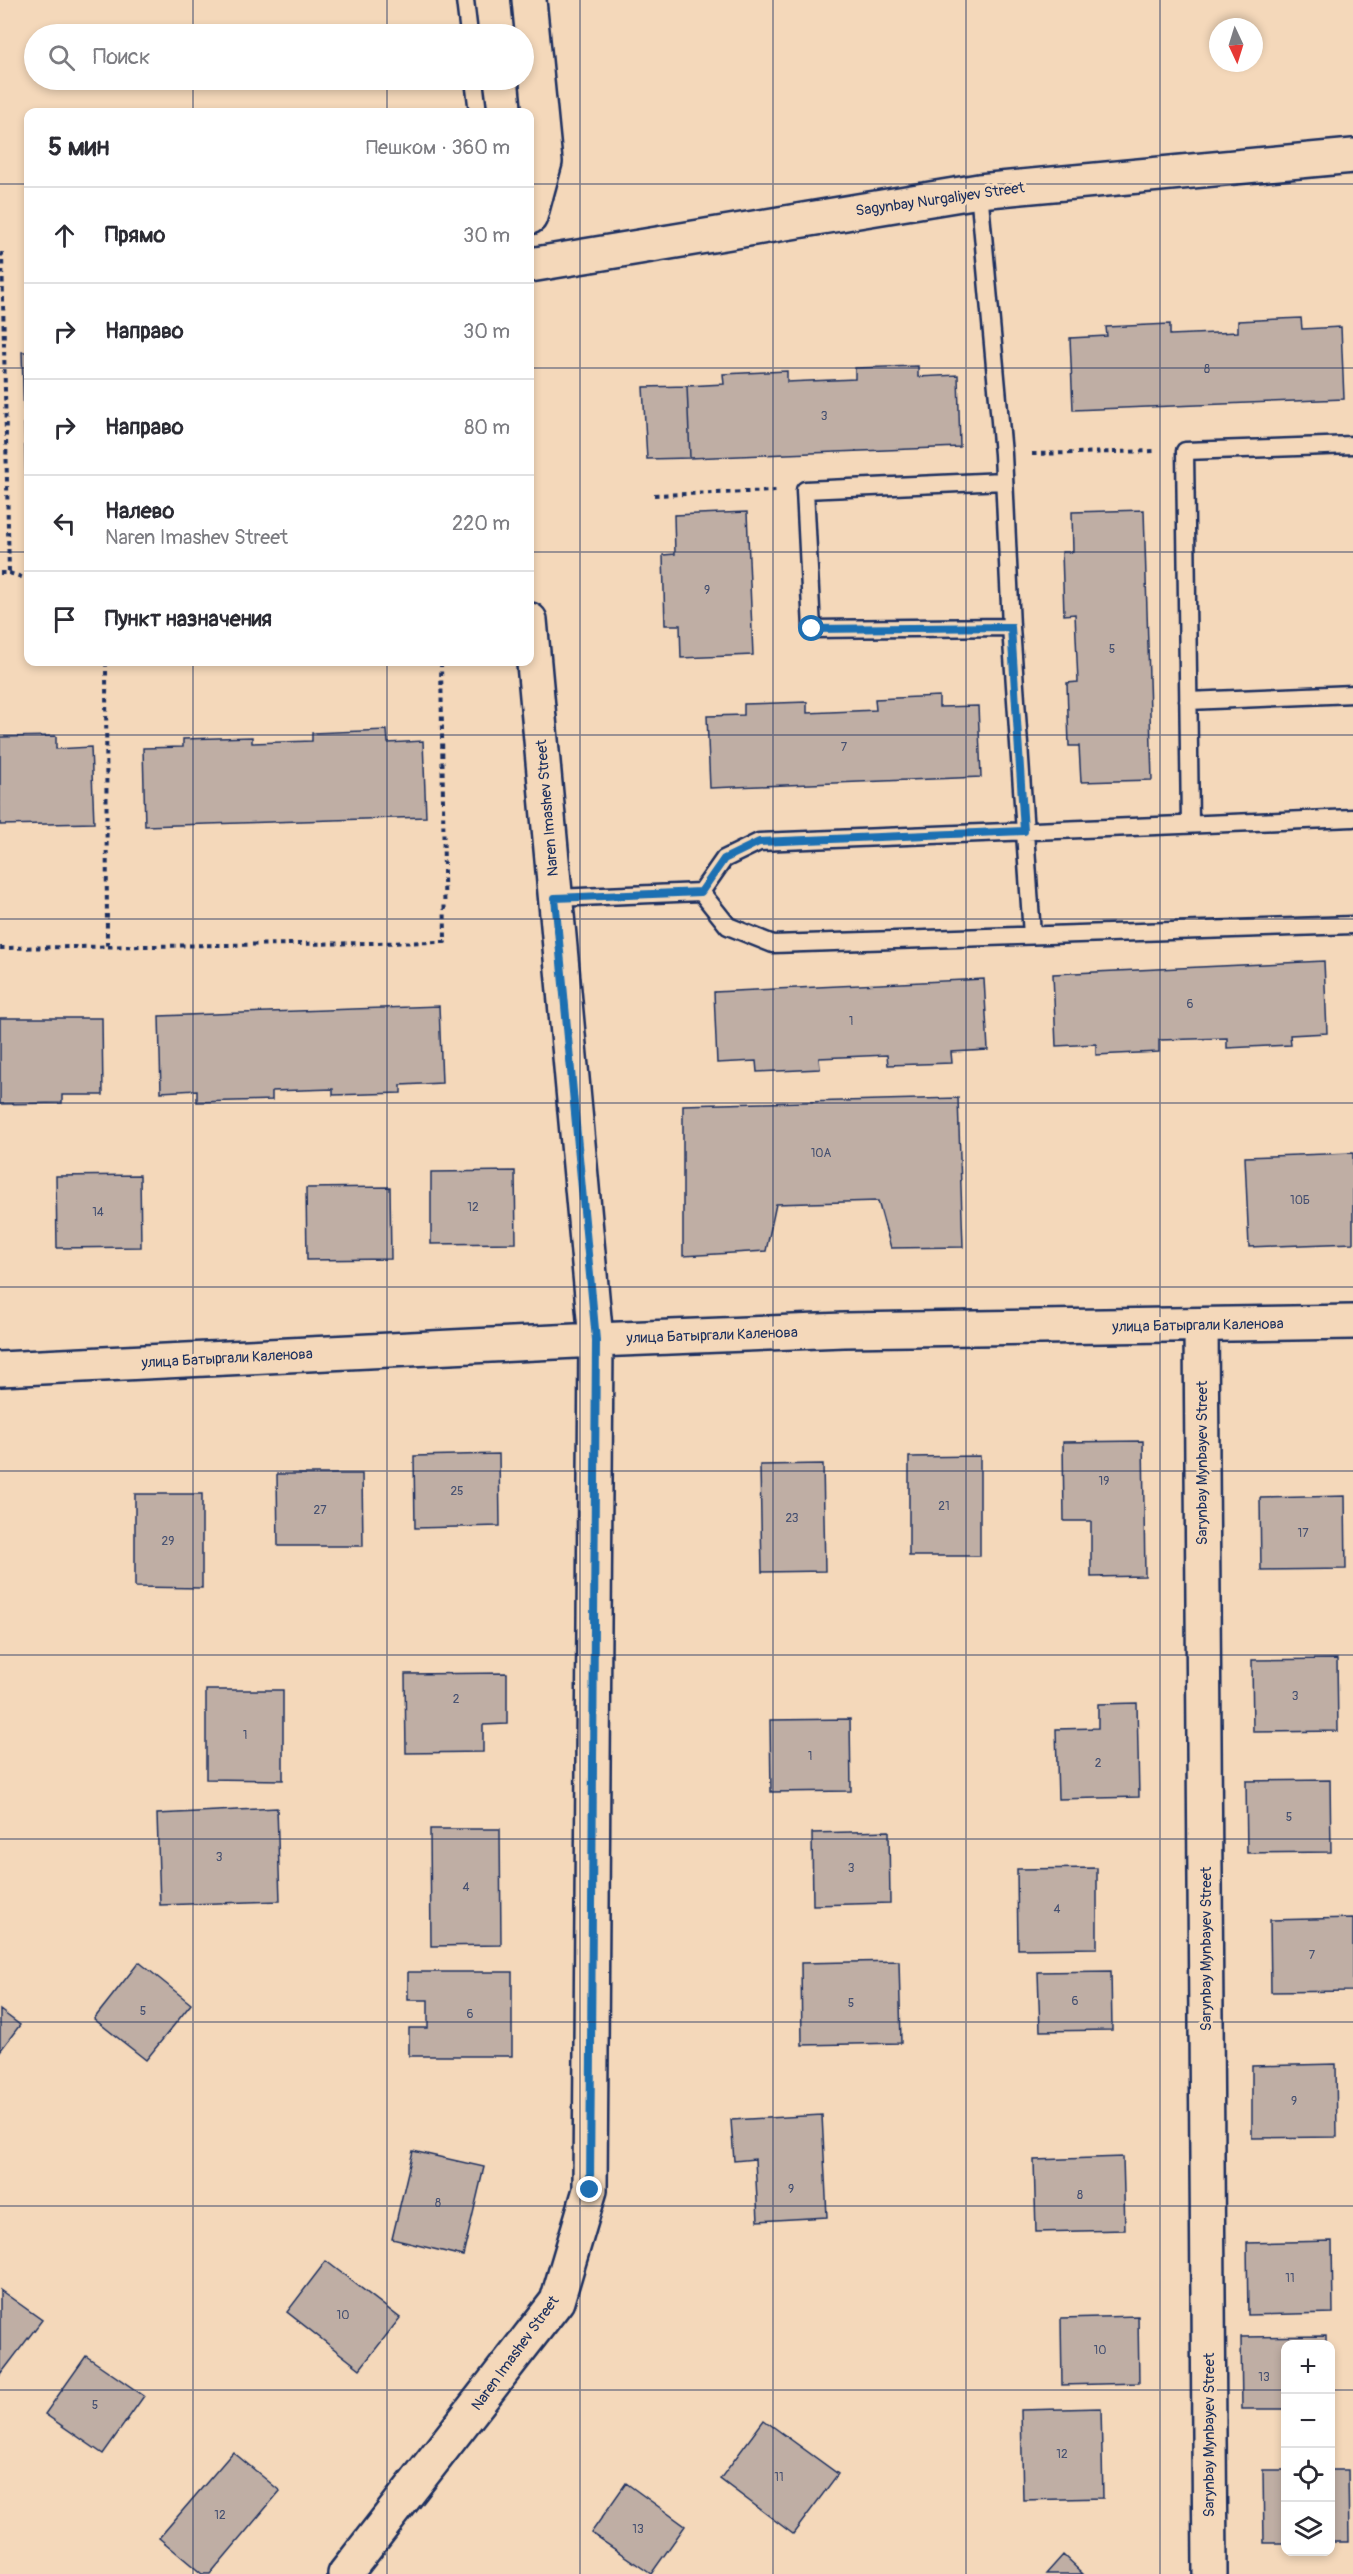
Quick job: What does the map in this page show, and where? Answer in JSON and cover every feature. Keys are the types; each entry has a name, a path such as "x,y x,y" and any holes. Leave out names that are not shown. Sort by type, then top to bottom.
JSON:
{"street":[{"path":"529,0 531,24"},
{"path":"534,51 545,162 534,202"},
{"name":"Sagynbay Nurgaliyev Street","path":"534,264 979,191 1353,156"},
{"name":"Naren Imashev Street","path":"345,2574 557,2301 590,2190 596,1340 534,664"},
{"name":"улица Батыргали Каленова","path":"0,1369 844,1330 1353,1322"},
{"name":"Sarynbay Mynbayev Street","path":"1201,1324 1210,2574"}],"lane":[{"path":"465,0 468,24"},
{"path":"475,90 478,108"},
{"path":"979,191 1003,454 1011,627 1032,935"},
{"path":"1190,824 1185,451 1353,445"},
{"path":"1004,480 805,490 812,629 1011,627"},
{"path":"1188,701 1353,694"},
{"path":"701,892 724,859 759,842 1353,818"},
{"path":"555,898 701,892"},
{"path":"701,892 728,926 773,944 1353,925"}],"path":[{"path":"0,254 2,254 9,573"},
{"path":"1003,454 1185,451"},
{"path":"654,495 805,490"},
{"path":"0,573 24,578"},
{"path":"106,666 107,947"},
{"path":"0,948 445,942 441,666"}],"building":[{"path":"1301,318 1302,329 1341,327 1344,399 1073,410 1070,338 1107,336 1106,327 1170,324 1170,335 1238,332 1238,321"},
{"path":"22,352 24,352 24,420"},
{"path":"918,366 918,377 958,375 960,447 690,458 687,386 724,384 723,374 787,371 787,382 855,379 855,368"},
{"path":"687,386 690,458 647,459 643,387"},
{"path":"1144,510 1152,780 1081,782 1079,746 1069,746 1067,683 1078,682 1075,614 1064,615 1062,552 1073,552 1072,512"},
{"path":"747,512 753,655 681,658 680,625 665,625 663,555 675,554 674,515"},
{"path":"939,696 939,707 978,706 981,777 710,788 707,716 744,715 744,704 807,702 807,713 876,710 875,699"},
{"path":"387,730 388,743 423,741 426,817 145,826 143,748 183,747 183,739 252,737 252,743 312,741 312,733"},
{"path":"56,736 56,749 91,747 94,823 0,825 0,737"},
{"path":"1324,961 1327,1033 1290,1035 1291,1045 1227,1048 1227,1038 1159,1040 1159,1052 1096,1055 1096,1044 1056,1046 1053,974"},
{"path":"984,979 988,1050 951,1052 952,1063 888,1065 887,1055 819,1058 820,1069 757,1072 756,1061 717,1063 714,992"},
{"path":"439,1006 442,1083 401,1085 401,1093 333,1095 333,1089 272,1091 272,1100 197,1102 197,1090 161,1092 159,1016"},
{"path":"0,1018 102,1018 103,1095 62,1095 62,1103 0,1104"},
{"path":"958,1098 963,1247 891,1248 878,1201 776,1204 766,1251 683,1256 683,1105"},
{"path":"1353,1153 1353,1243 1249,1247 1245,1157"},
{"path":"515,1171 516,1243 431,1244 431,1172"},
{"path":"140,1175 141,1247 57,1248 56,1176"},
{"path":"390,1187 391,1259 307,1260 306,1188"},
{"path":"1143,1441 1145,1576 1091,1577 1091,1521 1064,1521 1063,1442"},
{"path":"499,1454 500,1526 415,1528 414,1456"},
{"path":"980,1456 980,1556 909,1556 909,1457"},
{"path":"823,1464 825,1571 762,1572 760,1465"},
{"path":"277,1474 362,1474 363,1546 278,1546"},
{"path":"135,1494 202,1494 202,1588 135,1587"},
{"path":"1345,1496 1346,1569 1261,1570 1260,1498"},
{"path":"1337,1659 1338,1731 1253,1732 1252,1660"},
{"path":"507,1673 507,1724 483,1725 483,1752 406,1753 405,1674"},
{"path":"206,1690 283,1690 283,1780 206,1779"},
{"path":"1137,1703 1139,1797 1058,1799 1056,1729 1098,1728 1098,1704"},
{"path":"850,1719 851,1791 771,1792 770,1720"},
{"path":"1330,1780 1331,1852 1247,1853 1246,1781"},
{"path":"277,1808 280,1901 160,1905 157,1814"},
{"path":"430,1829 500,1829 501,1945 431,1946"},
{"path":"889,1831 890,1903 813,1905 812,1833"},
{"path":"1097,1868 1097,1948 1018,1949 1017,1869"},
{"path":"1353,1918 1353,1991 1271,1992 1270,1920"},
{"path":"899,1961 901,2043 802,2045 801,1963"},
{"path":"139,1962 191,2004 146,2060 94,2019"},
{"path":"1111,1971 1112,2030 1040,2031 1038,1972"},
{"path":"408,1972 512,1972 512,2056 409,2056 409,2028 428,2028 428,2000 408,2000"},
{"path":"0,2010 20,2025 0,2051"},
{"path":"1336,2064 1337,2137 1252,2138 1252,2066"},
{"path":"822,2115 827,2217 758,2221 755,2159 734,2161 731,2120"},
{"path":"413,2151 484,2167 463,2256 392,2239"},
{"path":"1123,2157 1125,2230 1036,2232 1034,2160"},
{"path":"1332,2241 1333,2313 1248,2315 1247,2243"},
{"path":"326,2261 400,2318 360,2369 287,2312"},
{"path":"0,2290 42,2320 0,2375"},
{"path":"1138,2316 1139,2383 1062,2385 1061,2318"},
{"path":"1326,2336 1326,2340 1281,2340 1281,2409 1242,2409 1241,2337"},
{"path":"86,2356 144,2396 103,2454 45,2414"},
{"path":"1101,2408 1103,2498 1023,2500 1021,2410"},
{"path":"764,2420 838,2474 793,2534 720,2479"},
{"path":"233,2452 280,2491 210,2574 202,2574 159,2538"},
{"path":"1263,2470 1281,2470 1281,2543 1264,2543"},
{"path":"1335,2470 1348,2470 1349,2542 1335,2542"},
{"path":"626,2483 685,2526 651,2574 591,2533"},
{"path":"1063,2555 1083,2574 1046,2574"}],"route":[{"path":"590,2190 596,1340 555,898 701,892 724,859 759,842 1024,831 1011,627 812,629"}]}
